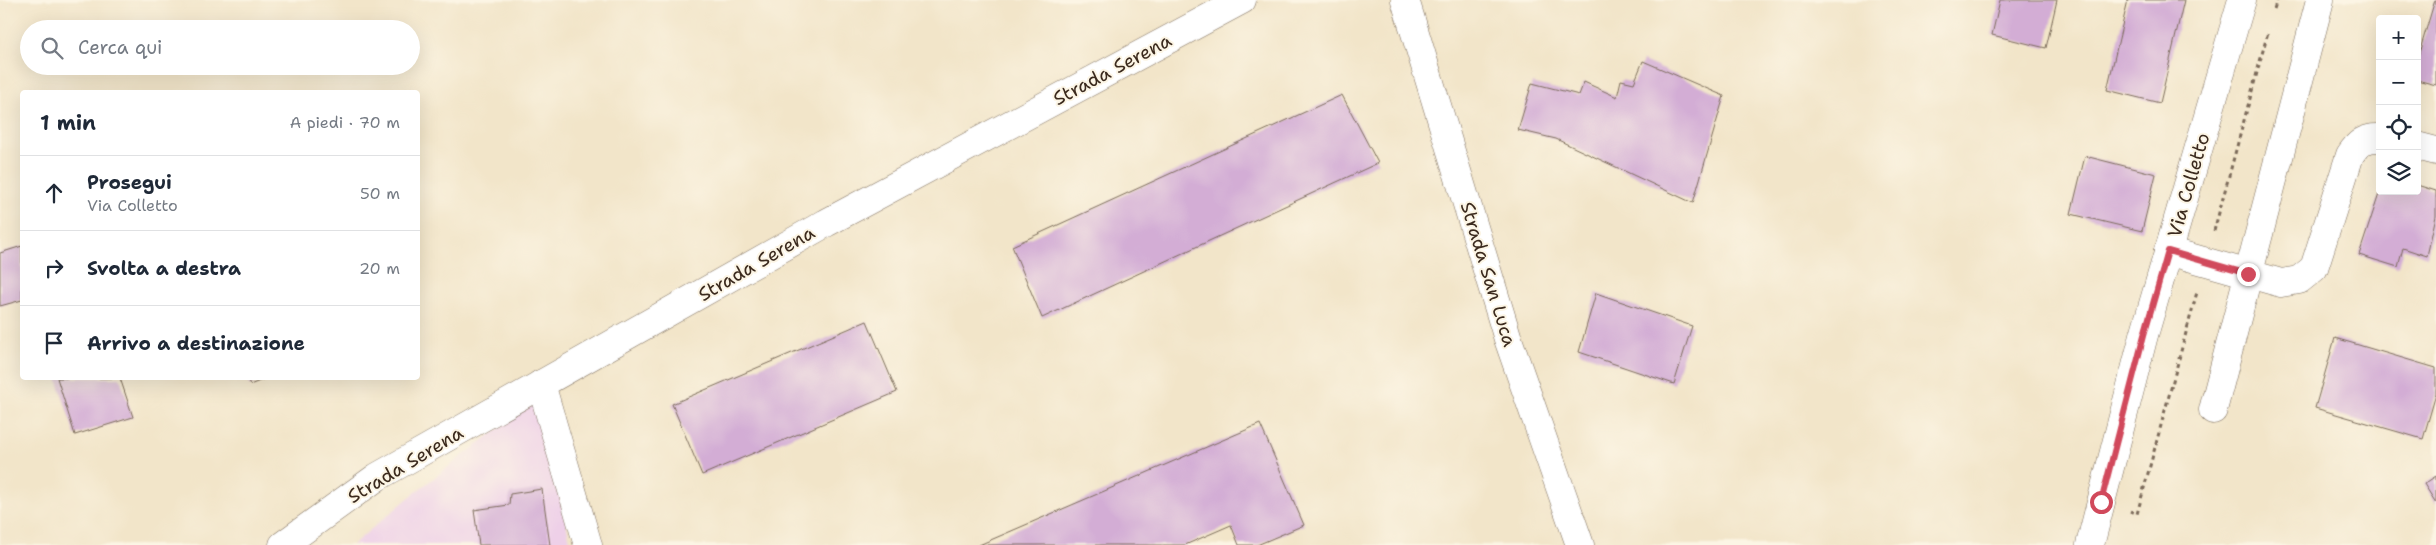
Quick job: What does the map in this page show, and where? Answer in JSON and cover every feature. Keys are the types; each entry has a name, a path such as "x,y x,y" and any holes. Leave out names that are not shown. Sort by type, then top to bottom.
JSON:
{"street":[{"name":"Strada Serena","path":"283,545 377,477 826,223 1242,0"},
{"name":"Strada San Luca","path":"1405,0 1508,339 1580,545"},
{"name":"Via Colletto","path":"2090,545 2144,335 2242,0"},
{"path":"2213,410 2320,0"},
{"path":"2168,251 2281,283 2299,280 2314,268 2350,155 2357,143 2371,137 2376,138"},
{"path":"2421,147 2436,152"},
{"path":"541,384 588,545"}],"shaded area":[{"path":"537,399 571,545 352,545 417,491"}],"building":[{"path":"2000,0 2057,0 2046,48 1992,35"},
{"path":"2128,0 2184,0 2160,103 2107,90"},
{"path":"2436,0 2436,85 2421,81 2421,47"},
{"path":"1643,61 1724,96 1693,203 1556,139 1518,130 1532,83 1579,95 1584,82 1617,97 1621,80 1634,83"},
{"path":"1342,95 1378,163 1042,318 1012,246"},
{"path":"2085,156 2156,174 2142,231 2071,214"},
{"path":"2421,186 2436,191 2436,216 2427,256 2403,248 2398,267 2359,255 2379,195 2421,195"},
{"path":"20,247 20,301 0,306 0,253"},
{"path":"1596,293 1692,326 1674,384 1579,352"},
{"path":"867,321 897,392 702,475 672,404"},
{"path":"2335,338 2436,368 2436,394 2423,439 2315,408"},
{"path":"58,380 121,380 133,417 75,435"},
{"path":"248,380 262,380 250,385"},
{"path":"1260,424 1304,525 1257,545 1239,545 1231,525 1185,545 979,545"},
{"path":"2436,476 2436,503 2424,484"},
{"path":"542,489 550,545 479,545 474,510 509,505 510,494"}],"route":[{"path":"2101,502 2144,335 2168,251 2248,274"}]}
